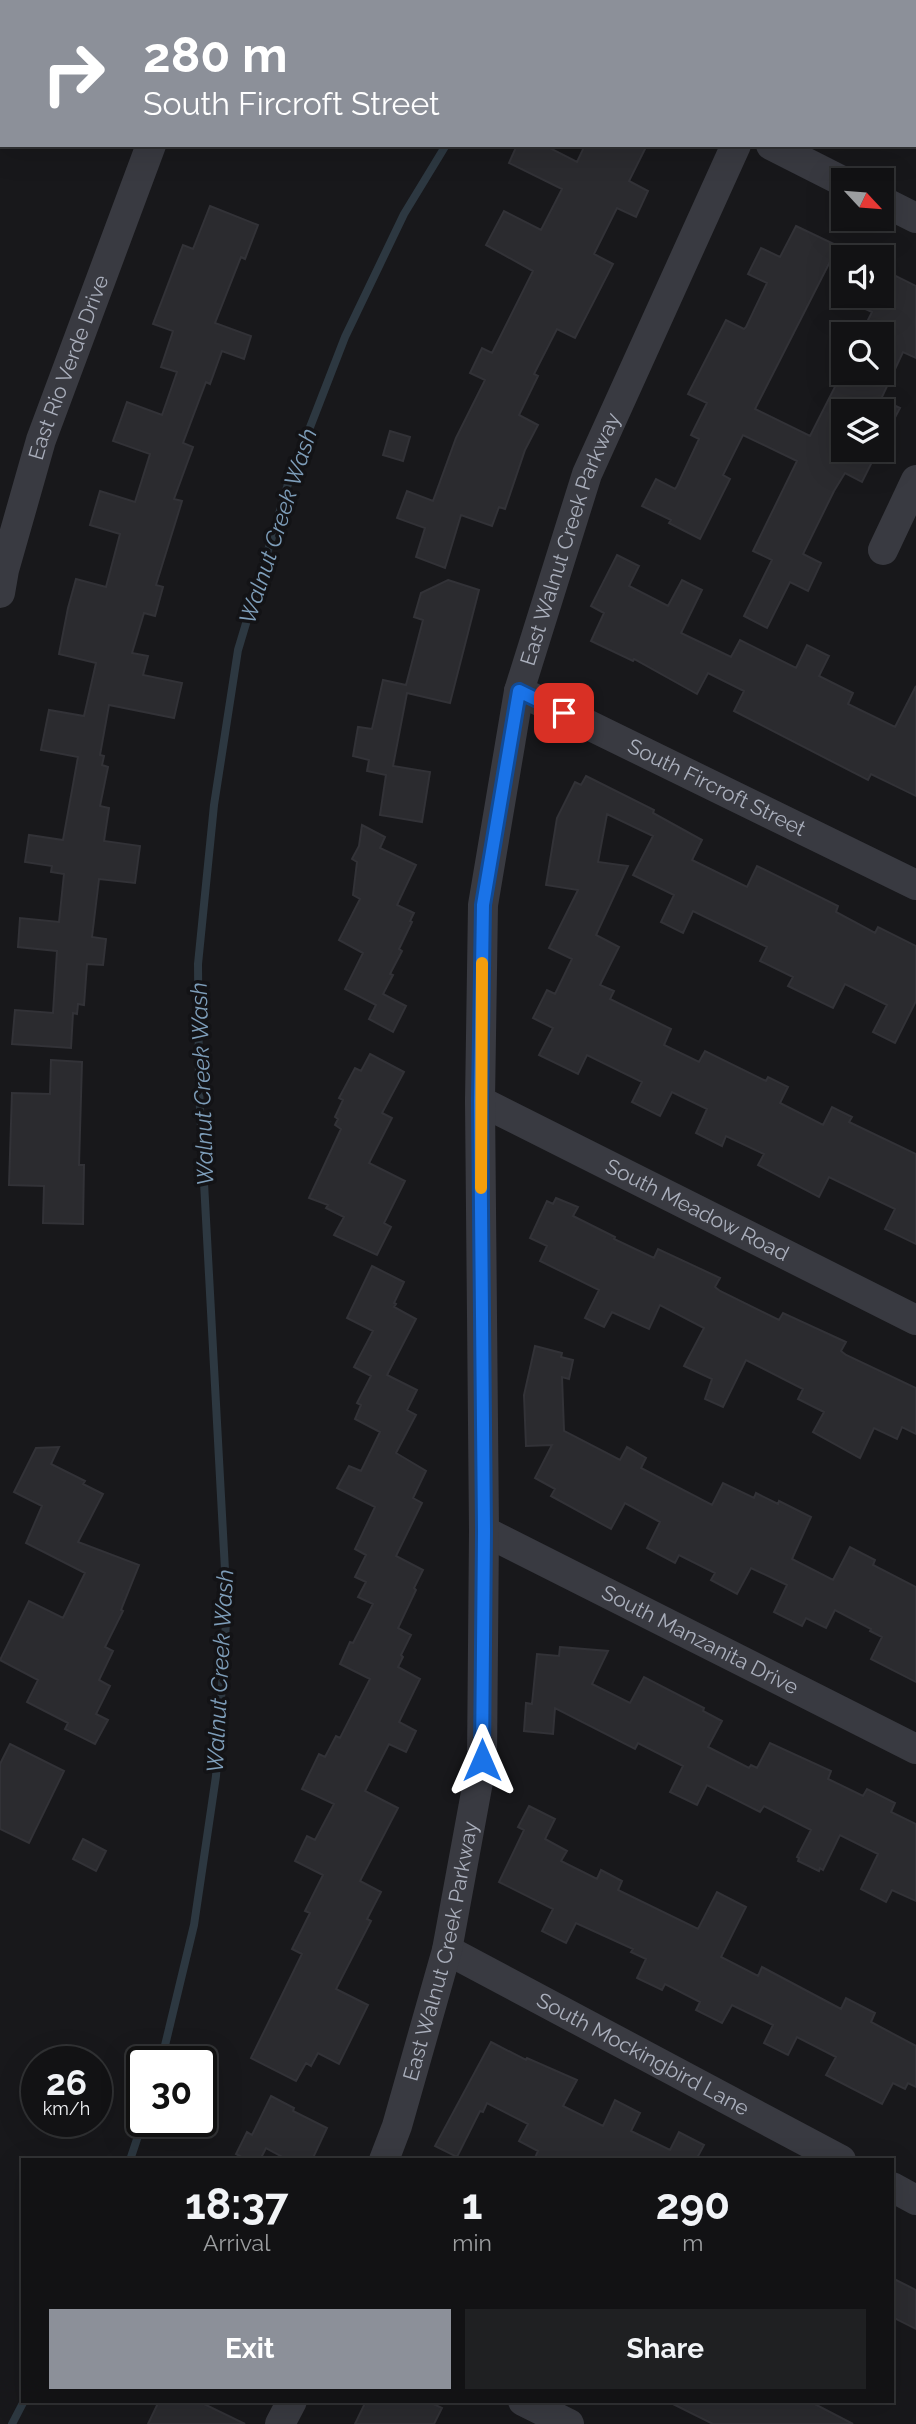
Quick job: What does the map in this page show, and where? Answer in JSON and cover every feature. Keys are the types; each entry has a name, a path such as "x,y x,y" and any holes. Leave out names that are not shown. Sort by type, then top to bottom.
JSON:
{"street":[{"name":"East Rio Verde Drive","path":"1,577 41,440 150,147"},
{"name":"East Walnut Creek Parkway","path":"385,2158 397,2126 447,1950 482,1760 484,1531 480,1101 483,905 519,691 587,474 735,147"},
{"path":"780,147 805,153 831,172"},
{"path":"894,207 916,218"},
{"path":"883,550 916,480"},
{"name":"South Fircroft Street","path":"519,691 916,885"},
{"name":"South Meadow Road","path":"480,1101 916,1320"},
{"name":"South Manzanita Drive","path":"484,1531 916,1749"},
{"name":"South Mockingbird Lane","path":"447,1950 837,2158"},
{"path":"894,2188 916,2200"},
{"path":"280,2424 291,2403"},
{"path":"527,2403 569,2424"}],"building":[{"path":"516,147 548,147 577,162 584,147 646,147 629,181 648,191 636,217 617,208 594,254 613,264 575,338 557,329 534,374 538,376 519,415 538,425 525,450 505,509 499,507 492,526 461,515 445,568 416,557 425,528 397,518 407,491 433,501 456,438 485,380 470,373 482,348 492,353 533,271 486,245 504,211 541,230 562,189 509,163"},
{"path":"210,206 258,225 245,259 241,257 215,323 251,336 244,359 222,351 210,384 206,382 183,443 193,447 174,499 182,501 156,585 163,587 155,616 144,613 132,653 148,656 143,675 182,683 174,718 109,705 100,755 104,756 102,765 108,767 100,806 109,808 104,841 140,846 135,883 99,879 92,937 106,939 103,965 87,964 84,1005 78,1004 77,1014 73,1013 71,1048 12,1044 15,1010 53,1013 57,951 18,947 20,918 59,922 64,874 51,872 52,866 25,862 29,835 63,840 78,757 41,750 49,710 84,716 96,663 59,654 68,608 76,579 106,587 120,534 90,525 100,491 135,502 150,454 113,441 127,402 162,415 177,372 161,367 173,331 153,324 183,245 193,249"},
{"path":"796,226 836,245 831,245 831,260 755,409 810,436 836,385 888,385 881,399 831,399 831,462 872,462 862,482 845,473 803,554 821,563 808,591 790,582 767,628 744,616 772,560 753,551 797,461 743,435 723,475 730,479 700,539 669,523 671,520 642,506 656,479 675,489 699,439 691,435 707,403 688,394 726,320 744,329 746,327 767,283 748,274 761,248 780,257"},
{"path":"894,275 916,286 916,358 903,352 894,371 894,322 867,322 872,312 863,308 894,308"},
{"path":"894,405 900,408 894,419"},
{"path":"390,431 410,437 403,461 383,455"},
{"path":"617,555 639,566 629,586 668,606 682,580 702,590 681,633 731,657 740,640 796,668 807,645 829,656 819,676 853,693 848,704 895,727 916,686 916,796 871,774 868,780 734,711 744,691 708,673 697,694 634,659 633,661 591,641 604,613 591,606"},
{"path":"448,580 479,590 450,703 407,693 393,766 430,772 422,822 380,815 386,775 367,771 369,760 353,756 358,727 372,729 383,680 406,685 423,620 414,617 421,593"},
{"path":"586,776 654,810 653,813 702,840 692,860 747,887 757,866 838,906 836,912 875,933 878,927 916,946 916,1001 895,1043 873,1032 887,1005 845,984 833,1008 788,986 793,977 760,961 767,947 693,911 683,933 661,922 674,895 633,875 653,836 607,814 598,862 628,866 596,935 619,947 600,985 614,991 610,999 671,1029 664,1045 699,1062 705,1051 766,1081 768,1077 788,1087 780,1103 823,1125 832,1107 852,1117 849,1122 916,1154 916,1244 885,1229 895,1209 829,1177 819,1197 758,1165 764,1154 726,1136 722,1146 696,1133 707,1109 672,1092 660,1116 632,1102 642,1082 587,1055 578,1074 539,1055 553,1028 533,1018 547,990 555,994 572,959 549,948 578,890 546,885 557,818 575,782 581,785"},
{"path":"362,825 385,837 380,848 416,865 397,905 414,913 410,921 412,922 390,974 393,975 383,994 406,1006 393,1032 369,1019 376,1005 345,989 363,953 339,940 360,899 353,895 357,862 352,859 359,846"},
{"path":"370,1054 404,1072 382,1113 392,1118 369,1163 405,1181 384,1223 391,1227 377,1255 334,1235 344,1217 326,1208 328,1205 309,1198 341,1129 335,1125 338,1119 335,1117 343,1100 339,1098 355,1068 361,1071"},
{"path":"51,1060 82,1062 79,1165 84,1165 83,1224 43,1223 44,1186 9,1185 12,1093 50,1094"},
{"path":"556,1198 578,1207 573,1216 615,1237 614,1239 654,1258 658,1249 720,1278 715,1287 720,1291 779,1320 783,1313 846,1342 841,1351 846,1355 916,1388 916,1434 902,1427 897,1439 874,1428 860,1458 813,1432 824,1412 798,1399 803,1389 746,1360 723,1407 705,1399 712,1379 684,1366 704,1328 660,1305 649,1329 612,1312 604,1327 585,1318 599,1290 540,1261 547,1246 530,1238 547,1201 553,1204"},
{"path":"372,1266 404,1282 394,1307 416,1319 387,1375 417,1390 407,1410 416,1415 396,1453 426,1471 413,1498 422,1503 396,1556 423,1570 398,1628 411,1635 398,1667 420,1679 399,1722 416,1731 406,1752 389,1744 365,1791 398,1808 360,1881 381,1892 367,1919 371,1921 336,1989 368,2005 339,2064 318,2053 311,2066 306,2063 296,2081 251,2058 302,1954 292,1949 310,1913 305,1911 323,1875 295,1861 307,1836 315,1840 334,1804 302,1789 319,1754 325,1757 336,1736 340,1738 370,1679 340,1664 373,1604 358,1597 366,1582 355,1577 366,1555 355,1549 375,1507 337,1488 349,1466 361,1471 380,1432 355,1419 361,1405 357,1403 371,1376 354,1367 373,1331 347,1318"},
{"path":"535,1346 562,1353 561,1357 573,1360 569,1379 562,1377 564,1431 620,1460 627,1447 646,1458 641,1468 712,1505 723,1483 754,1498 756,1493 778,1504 779,1501 811,1517 792,1559 833,1580 850,1547 875,1560 873,1565 916,1587 916,1682 871,1659 882,1637 835,1610 826,1628 806,1618 802,1626 774,1612 787,1585 751,1568 737,1594 711,1580 715,1573 679,1555 675,1563 647,1548 660,1522 625,1503 611,1529 551,1496 555,1489 535,1478 552,1445 526,1446 524,1395"},
{"path":"59,1447 51,1464 85,1481 83,1484 103,1494 78,1542 139,1565 121,1610 123,1611 105,1647 113,1651 99,1680 110,1686 96,1714 108,1720 95,1744 65,1729 68,1723 27,1702 38,1680 0,1660 29,1601 63,1618 85,1573 26,1543 42,1506 14,1492 36,1448"},
{"path":"560,1647 608,1651 592,1684 630,1703 644,1677 704,1708 703,1711 722,1721 708,1747 749,1768 751,1765 757,1768 770,1743 831,1771 828,1779 863,1796 867,1789 895,1803 891,1812 916,1824 916,1901 892,1890 886,1902 861,1889 878,1854 840,1835 823,1870 820,1868 819,1871 798,1861 797,1857 811,1830 764,1806 760,1812 707,1785 697,1805 670,1792 683,1766 638,1743 635,1749 555,1708 553,1734 524,1731 526,1703 532,1704 537,1654 559,1656"},
{"path":"10,1744 64,1771 29,1843 0,1829 0,1764"},
{"path":"529,1806 555,1819 545,1839 567,1851 561,1861 597,1879 601,1870 622,1881 618,1890 698,1929 717,1892 746,1907 721,1957 758,1976 762,1967 841,2009 846,1998 875,2013 871,2022 916,2046 916,2087 908,2083 905,2089 893,2083 882,2104 826,2075 836,2057 797,2037 788,2055 764,2043 773,2025 732,2005 722,2023 696,2010 700,2002 665,1984 662,1990 637,1978 646,1959 631,1952 633,1949 576,1923 566,1943 542,1931 553,1909 499,1882 524,1830 518,1827"},
{"path":"83,1839 106,1851 96,1871 73,1859"},
{"path":"491,2042 526,2060 527,2058 577,2080 563,2106 603,2126 615,2100 640,2113 631,2131 670,2150 679,2132 704,2145 697,2158 535,2158 538,2151 519,2141 528,2124 487,2103 483,2112 480,2111 457,2157 435,2146"},
{"path":"271,2096 294,2108 293,2111 327,2128 313,2158 284,2158 266,2148 261,2158 243,2158 236,2154 247,2132 252,2135"},
{"path":"894,2279 916,2290 916,2329 894,2318"},
{"path":"158,2403 202,2403 245,2424 148,2424"},
{"path":"365,2403 431,2403 442,2408 434,2424 355,2424"},
{"path":"671,2403 813,2403 853,2424 713,2424"}],"waterway":[{"name":"Walnut Creek Wash","path":"165,2046 194,1925 216,1776 227,1607 199,1090 198,964 214,805 238,650 288,484 345,337 404,214 445,147"},
{"name":"Walnut Creek Wash","path":"131,2158 138,2137"},
{"name":"Walnut Creek Wash","path":"12,2424 23,2403"}],"slow traffic":[{"path":"481,1188 482,963"}],"route":[{"path":"482,1760 484,1531 480,1101 483,905 519,691 564,713"}]}
